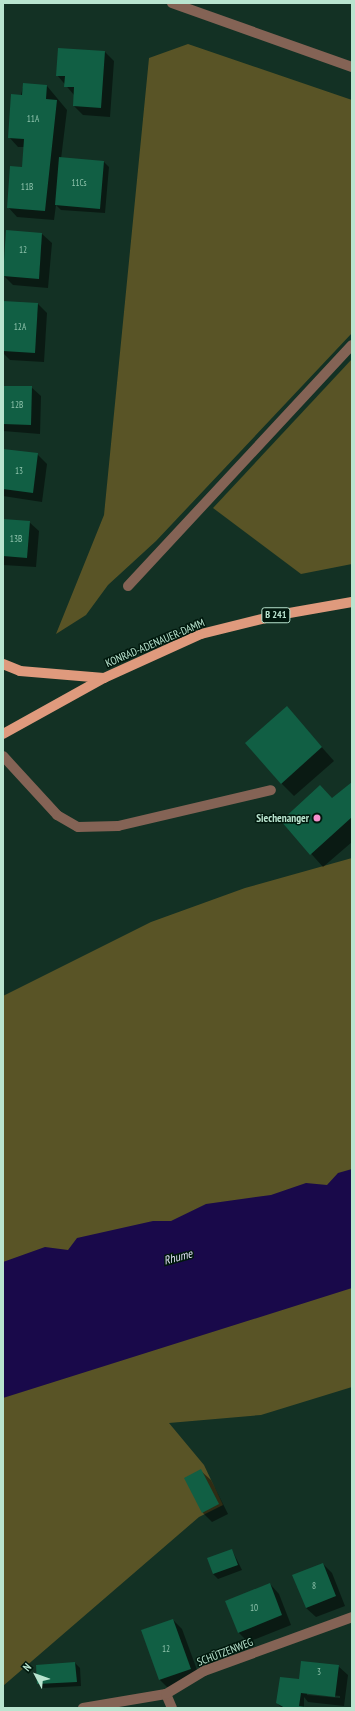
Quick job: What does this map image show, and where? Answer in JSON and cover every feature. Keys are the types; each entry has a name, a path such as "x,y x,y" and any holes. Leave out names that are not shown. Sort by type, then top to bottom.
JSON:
{"main road":[{"name":"KONRAD-ADENAUER-DAMM","path":"3,734 104,678 201,634 278,615 352,602"},
{"path":"3,664 20,671 104,678"}],"street":[{"path":"172,3 352,67"},
{"path":"128,586 352,345"},
{"path":"3,756 57,815 78,826 118,826 271,790"},
{"name":"SCHÜTZENWEG","path":"83,1708 166,1694 204,1671 352,1617"},
{"path":"166,1694 172,1708"}],"shaded area":[{"path":"188,44 352,100 352,333 156,541 108,585 86,615 56,634 104,515 149,58"},
{"path":"352,359 352,564 301,574 213,508"},
{"path":"352,858 352,1387 261,1415 169,1423 204,1465 223,1505 199,1517 3,1686 3,996 151,922 245,888"}],"water":[{"name":"Rhume","path":"352,1169 352,1288 3,1398 3,1262 45,1247 68,1250 77,1238 153,1221 171,1221 206,1204 271,1195 306,1183 327,1185 338,1173"}],"building":[{"path":"58,48 105,51 101,108 73,106 74,87 64,87 65,76 56,76"},
{"path":"23,83 47,85 46,99 57,100 45,211 7,208 10,166 22,167 24,139 8,138 11,94 22,95"},
{"path":"59,157 104,161 100,209 55,205"},
{"path":"6,230 42,233 39,279 3,276"},
{"path":"3,301 38,303 35,353 3,351"},
{"path":"3,386 32,386 31,425 3,424"},
{"path":"3,449 38,453 33,493 3,489"},
{"path":"3,519 30,521 27,558 3,556"},
{"path":"287,706 322,747 281,784 245,743"},
{"name":"Siechenanger","path":"352,782 352,817 310,855 281,821 320,785 332,798"},
{"path":"201,1469 219,1504 202,1513 184,1478"},
{"path":"232,1549 238,1565 213,1574 207,1558"},
{"path":"323,1563 336,1596 306,1608 292,1575"},
{"path":"270,1583 282,1615 238,1633 225,1601"},
{"path":"173,1619 191,1669 159,1680 141,1630"},
{"path":"301,1661 339,1665 335,1697 301,1693 299,1706 312,1708 285,1708 276,1703 280,1677 299,1679"},
{"path":"75,1662 77,1682 37,1684 36,1665"}],"place":[{"name":"Siechenanger","path":"317,818"}]}
